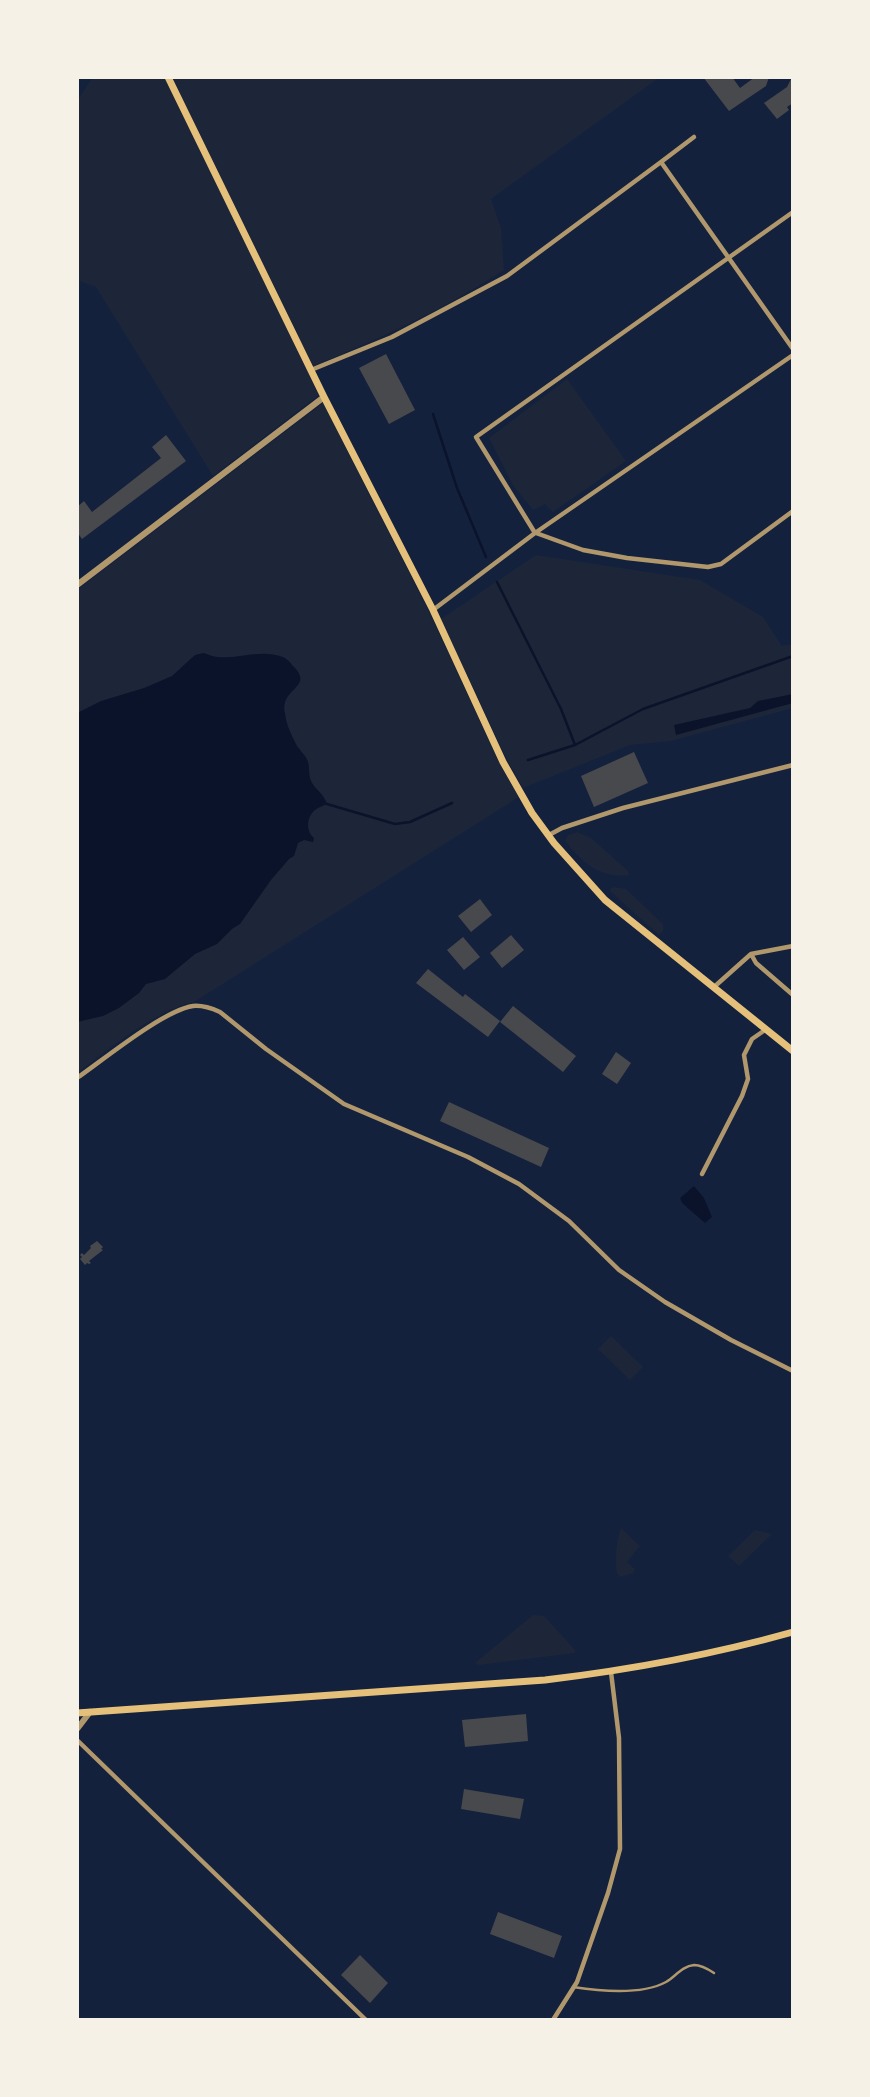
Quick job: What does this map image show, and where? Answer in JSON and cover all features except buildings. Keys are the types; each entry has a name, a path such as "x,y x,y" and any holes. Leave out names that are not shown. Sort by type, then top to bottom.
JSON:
{"main road":[{"path":"168,77 324,397 433,610 503,762 532,813 606,900 793,1051"},
{"path":"77,1713 519,1683 672,1662 793,1632"}],"street":[{"path":"311,370 391,337 507,276 694,137"},
{"path":"662,162 793,349"},
{"path":"793,212 476,436 535,533 583,550 708,567 721,564 793,511"},
{"path":"433,610 535,533 793,355"},
{"path":"77,585 324,397"},
{"path":"549,835 562,828 623,808 793,765"},
{"path":"714,988 751,954 793,946"},
{"path":"751,954 756,963 793,995"},
{"path":"77,1078 162,1019 185,1008 212,1008 344,1104 468,1157 519,1184 569,1221 619,1270 665,1302 731,1340 793,1371"},
{"path":"702,1174 742,1096 748,1079 744,1055 751,1039 765,1030"},
{"path":"553,2020 573,1987 593,1940 620,1850 619,1738 611,1672"},
{"path":"77,1729 90,1712"},
{"path":"77,1740 366,2020"}],"lane":[{"path":"573,1987 597,1990 649,1988 666,1982 681,1970 693,1965 708,1968 714,1973"}],"shaded area":[{"path":"93,77 165,77 319,395 213,476 96,287 77,280 77,101"},
{"path":"172,77 660,77 491,199 501,228 504,270 411,322 313,366"},
{"path":"567,379 626,461 553,512 545,504 533,510 514,487 489,438"},
{"path":"323,403 429,612 500,764 519,797 194,1002 149,1021 77,1073 77,590"},
{"path":"536,555 700,580 763,617 782,646 793,644 793,708 671,741 630,745 523,788 507,760 441,619"},
{"path":"203,653 216,657 275,655 285,658 295,668 300,680 287,698 286,721 296,744 307,759 312,783 327,804 310,816 308,828 314,838 313,842 304,840 298,843 294,856 271,880 240,924 217,944 195,954 165,979 146,984 119,1008 103,1016 77,1022 77,713 101,701 172,676 195,655"},
{"path":"793,694 793,703 676,735 674,725 750,708 758,701"},
{"path":"577,832 591,838 628,871 629,875 600,872 585,862 565,841 568,835"},
{"path":"614,887 626,889 663,924 663,931 659,935 610,891"},
{"path":"694,1186 704,1198 712,1217 705,1223 682,1203 680,1198"},
{"path":"611,1336 643,1367 630,1380 598,1349"},
{"path":"621,1528 640,1546 627,1562 635,1569 633,1573 621,1577 617,1574 616,1557"},
{"path":"755,1530 772,1534 739,1566 728,1556"},
{"path":"533,1615 544,1616 575,1653 479,1665 475,1663"}],"waterway":[{"path":"433,414 457,488 486,557"},
{"path":"497,582 561,709 575,745"},
{"path":"528,760 575,745 643,709 793,656"},
{"path":"327,804 395,824 410,822 452,803"}]}
